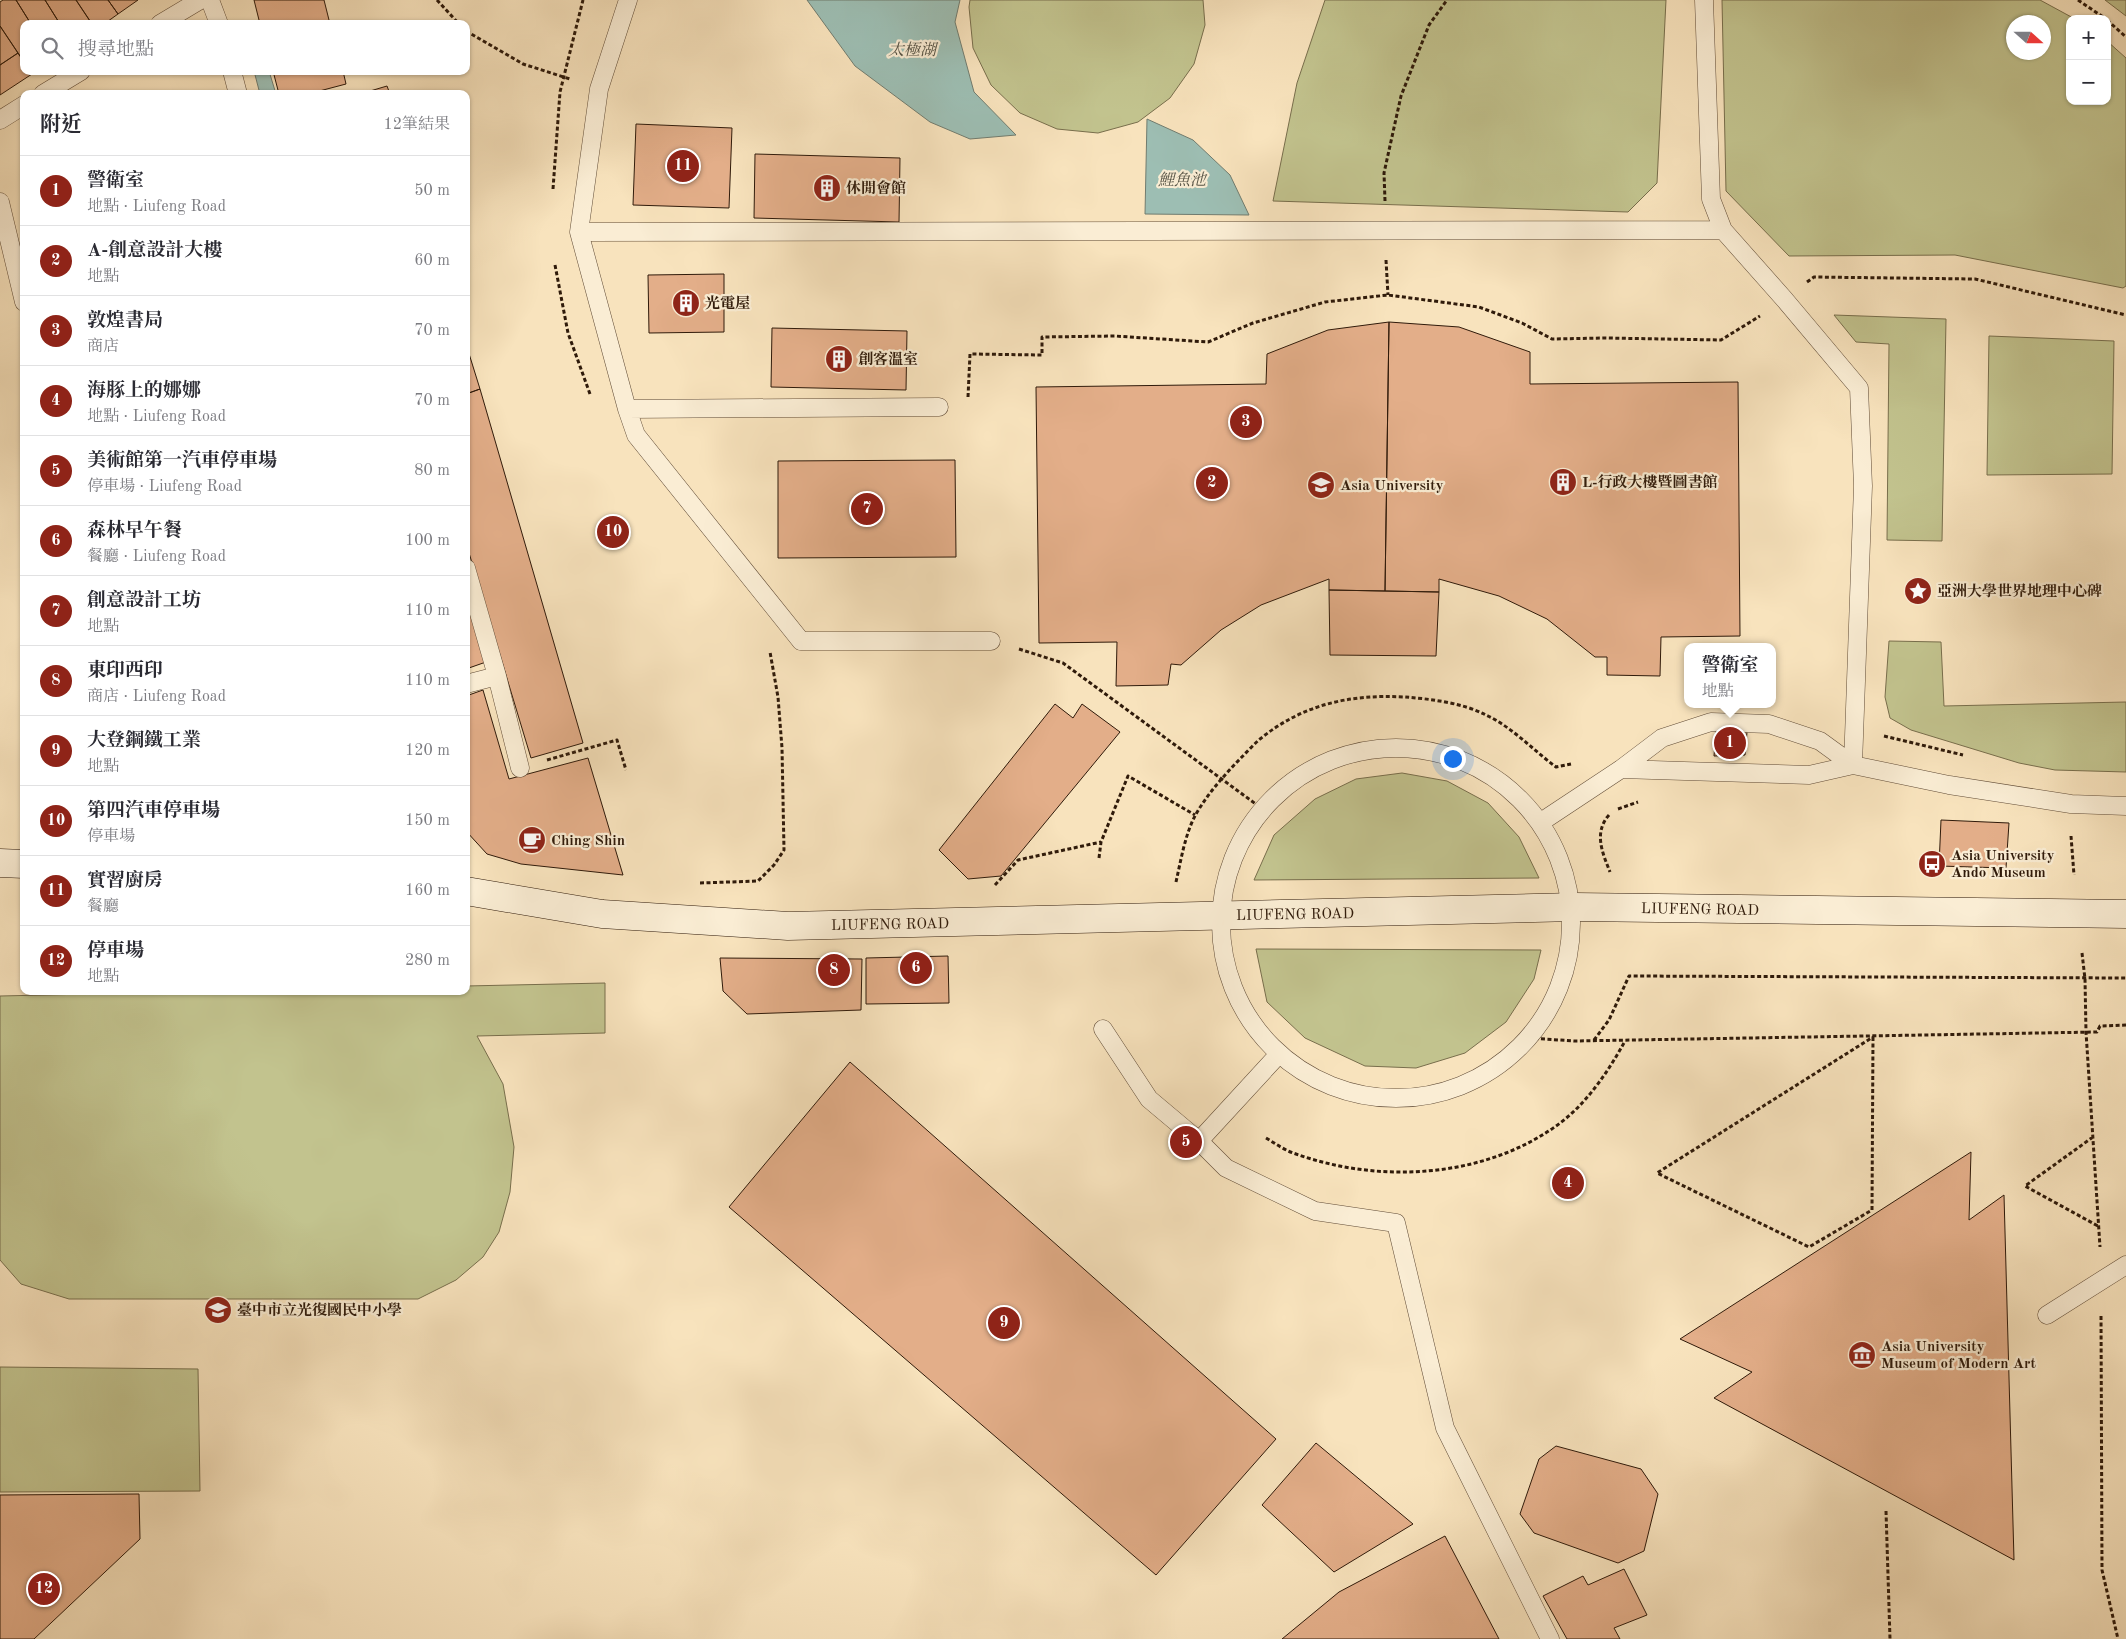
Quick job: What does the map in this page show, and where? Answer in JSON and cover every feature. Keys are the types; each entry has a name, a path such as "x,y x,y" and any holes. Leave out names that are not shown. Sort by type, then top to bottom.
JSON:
{"street":[{"path":"0,863 20,864"},
{"name":"LIUFENG ROAD","path":"470,892 602,914 788,926 1575,907 2126,914"}],"lane":[{"path":"167,20 200,0"},
{"path":"210,0 218,20"},
{"path":"628,0 599,89 579,232 627,409 636,435 801,641 991,641"},
{"path":"1704,0 1710,199 1722,230 1785,300 1859,388 1863,486 1853,765"},
{"path":"50,90 74,75"},
{"path":"233,75 237,90"},
{"path":"0,120 20,108"},
{"path":"0,202 20,285"},
{"path":"579,232 1722,230"},
{"path":"627,409 939,407"},
{"path":"470,582 497,676 520,768"},
{"path":"470,683 497,676"},
{"path":"1541,822 1621,769 1662,738 1711,722 1769,724 1820,741 1853,765 1949,786 2071,804 2126,806"},
{"path":"1402,747 1436,752 1469,763 1498,779 1524,802 1541,822 1559,857 1575,907 1569,950 1561,981 1547,1011 1528,1038 1506,1060 1480,1077 1452,1089 1422,1096 1391,1098 1361,1095 1332,1087 1304,1073 1280,1054 1254,1026 1235,992 1224,955 1221,916 1226,882 1237,850 1254,820 1277,794 1304,773 1335,758 1368,750 1402,747"},
{"path":"1621,769 1809,775 1853,765"},
{"path":"1103,1029 1149,1099 1199,1141 1226,1168 1314,1211 1396,1223 1445,1428 1550,1639"},
{"path":"1199,1141 1280,1054"},
{"path":"2047,1315 2126,1265"}],"path":[{"path":"437,0 455,20"},
{"path":"1385,230 1384,173 1401,96 1429,24 1447,0"},
{"path":"2078,0 2101,15"},
{"path":"2111,23 2126,37"},
{"path":"470,32 523,64 599,89"},
{"path":"939,407 968,406 970,354 1042,355 1042,336 1061,338 1115,336 1208,342 1253,323 1325,302 1388,295 1479,307 1522,324 1552,339 1721,340 1785,300 1814,277 1975,279 2126,315"},
{"path":"991,641 1063,663 1264,810"},
{"path":"1176,883 1187,837 1195,815 1209,793 1260,739 1293,716 1336,700 1380,696 1420,698 1456,705 1486,714 1511,731 1556,767 1574,764"},
{"path":"1853,729 1911,741 1968,756"},
{"path":"520,768 617,740 626,770"},
{"path":"1099,858 1101,842 1128,776 1195,815"},
{"path":"1623,908 1599,842 1606,819 1613,811 1636,802 1644,802"},
{"path":"2071,836 2074,875"},
{"path":"990,922 991,889 1018,860 1101,842"},
{"path":"1594,1040 1609,1020 1629,976 2126,978"},
{"path":"1528,1038 1625,1040 1873,1037 2097,1032 2100,1026 2126,1025"},
{"path":"1873,1037 1872,1210 1809,1247 1657,1173 1873,1037"},
{"path":"1266,1138 1295,1154 1353,1168 1386,1172 1460,1167 1492,1158 1524,1144 1556,1126 1585,1100 1610,1067 1625,1040"},
{"path":"2093,1138 2025,1186 2099,1226"},
{"path":"1886,1511 1890,1639"}],"green space":[{"path":"970,0 1203,0 1205,25 1194,64 1170,98 1138,122 1098,133 1057,129 1020,113 991,85 973,48"},
{"path":"1325,0 1666,0 1657,183 1628,212 1273,201 1297,83"},
{"path":"1722,0 2040,0 2068,15 2066,15 2066,105 2111,105 2111,45 2126,58 2126,286 2123,288 1955,255 1789,256 1726,191"},
{"path":"2105,0 2126,0 2126,16"},
{"path":"1834,315 1946,319 1942,541 1887,540 1889,344 1856,342"},
{"path":"1989,336 2114,341 2112,474 1987,475"},
{"path":"1889,641 1941,642 1944,706 2126,702 2126,772 2055,770 2019,763 1911,730 1890,718 1885,697"},
{"path":"1402,773 1447,781 1488,803 1519,837 1539,878 1254,880 1274,835 1315,799 1356,779"},
{"path":"1256,949 1541,950 1534,979 1506,1022 1465,1053 1416,1068 1365,1066 1305,1038 1267,1002"},
{"path":"605,983 605,1033 477,1036 503,1084 514,1147 510,1192 499,1232 483,1257 456,1280 418,1299 69,1299 21,1284 0,1260 0,996 470,995 470,986"},
{"path":"0,1367 198,1369 200,1491 0,1492"}],"water":[{"name":"太極湖","path":"807,0 960,0 955,22 974,92 1016,135 970,139 930,122 855,66"},
{"path":"255,75 270,75 275,90 259,90"},
{"name":"鯉魚池","path":"1147,119 1193,140 1230,175 1249,215 1145,214"}],"building":[{"path":"3,0 16,0 28,20 20,20 20,56 0,26 0,2"},
{"path":"16,0 45,0 58,20 28,20"},
{"path":"45,0 76,0 89,20 58,20"},
{"path":"76,0 108,0 118,14 110,20 89,20"},
{"path":"108,0 138,0 118,14"},
{"path":"254,0 324,0 329,20 259,20"},
{"path":"0,26 18,53 0,65"},
{"path":"18,53 20,56 20,75 30,75 0,95 0,65"},
{"path":"274,75 344,75 346,84 323,90 278,90"},
{"path":"387,86 388,90 374,90"},
{"path":"636,124 732,128 729,208 633,205"},
{"name":"休閒會館","path":"755,154 900,158 899,222 754,218"},
{"name":"光電屋","path":"724,274 724,332 649,333 648,275"},
{"name":"L-行政大樓暨圖書館","path":"1389,322 1459,327 1530,352 1530,384 1738,382 1740,636 1661,637 1660,676 1607,675 1607,657 1595,657 1547,619 1499,596 1439,579 1439,592 1385,591"},
{"path":"1389,322 1385,591 1329,590 1329,579 1261,605 1221,630 1181,665 1171,664 1168,685 1116,686 1117,642 1039,643 1036,387 1266,384 1267,354 1328,330"},
{"name":"創客溫室","path":"772,328 907,331 906,390 771,387"},
{"path":"470,357 480,389 470,393"},
{"path":"480,389 583,743 531,758 470,556 470,393"},
{"path":"955,460 956,557 778,558 778,461"},
{"path":"1329,590 1439,592 1436,656 1330,655"},
{"path":"470,606 486,662 470,668"},
{"path":"483,690 509,779 588,758 623,875 521,864 487,854 470,835 470,695"},
{"path":"1055,704 1073,718 1082,704 1120,732 1001,876 968,879 939,850"},
{"path":"1716,731 1747,732 1745,755 1714,756"},
{"path":"1941,820 2009,823 2006,868 1939,866"},
{"path":"948,956 949,1003 866,1004 866,958"},
{"path":"720,958 862,959 861,1010 747,1014 723,991"},
{"path":"850,1062 1276,1439 1156,1575 729,1207"},
{"name":"Asia University Museum of Modern Art","path":"1971,1152 1969,1220 2004,1195 2014,1560 1714,1398 1752,1372 1680,1339"},
{"path":"1316,1443 1413,1524 1334,1572 1262,1505"},
{"path":"1556,1446 1641,1469 1658,1494 1644,1551 1618,1563 1534,1533 1520,1514 1539,1459"},
{"path":"139,1494 140,1539 34,1639 0,1639 0,1495"},
{"path":"1445,1536 1499,1639 1282,1639 1339,1592"},
{"path":"1624,1569 1647,1615 1614,1628 1620,1639 1567,1639 1543,1596 1583,1576 1588,1585"}],"place":[{"name":"實習廚房","path":"683,166"},
{"name":"休閒會館","path":"827,188"},
{"name":"光電屋","path":"686,303"},
{"name":"創客溫室","path":"839,359"},
{"name":"敦煌書局","path":"1246,422"},
{"name":"L-行政大樓暨圖書館","path":"1563,482"},
{"name":"A-創意設計大樓","path":"1212,483"},
{"name":"Asia University","path":"1321,485"},
{"name":"創意設計工坊","path":"867,509"},
{"name":"第四汽車停車場","path":"613,532"},
{"name":"亞洲大學世界地理中心碑","path":"1918,591"},
{"name":"警衛室","path":"1730,743"},
{"name":"Ching Shin","path":"532,840"},
{"name":"Asia University Ando Museum","path":"1932,864"},
{"name":"森林早午餐","path":"916,968"},
{"name":"東印西印","path":"834,970"},
{"name":"美術館第一汽車停車場","path":"1186,1142"},
{"name":"海豚上的娜娜","path":"1568,1183"},
{"name":"臺中市立光復國民中小學","path":"218,1310"},
{"name":"大登鋼鐵工業","path":"1004,1323"},
{"name":"Asia University Museum of Modern Art","path":"1862,1355"},
{"name":"停車場","path":"44,1589"}]}
